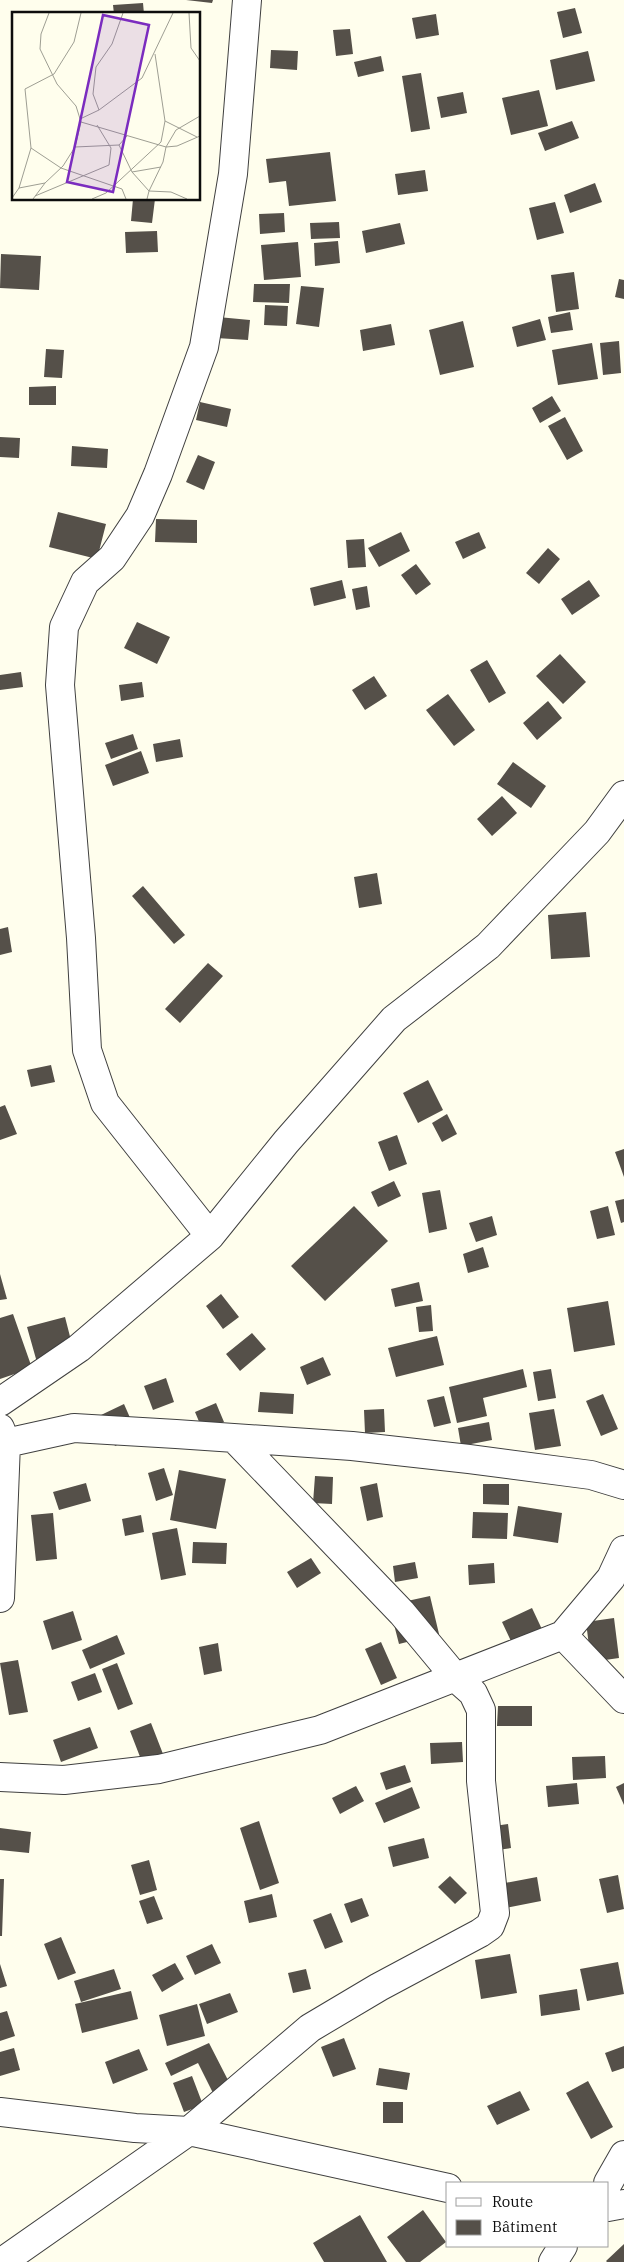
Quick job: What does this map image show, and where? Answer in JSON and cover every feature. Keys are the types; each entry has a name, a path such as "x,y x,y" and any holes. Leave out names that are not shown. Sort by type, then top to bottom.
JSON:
{"street":[{"path":"210,1236 105,1103 86,1050 81,938 60,685 64,627 85,582 112,558 140,516 158,474 204,347 232,174 247,0"},
{"path":"0,1402 79,1348 210,1236 286,1142 394,1019 488,946 597,832 624,795"},
{"path":"0,1598 3,1435 74,1428 352,1446 591,1474 624,1485"},
{"path":"2,2262 189,2131 310,2028 490,1926 496,1903 481,1781 481,1710 473,1693 456,1678 402,1613 234,1438"},
{"path":"0,1777 64,1780 159,1769 320,1730 563,1635 611,1578 624,1550"},
{"path":"563,1635 624,1699"},
{"path":"0,2112 135,2128 189,2131 446,2188"},
{"path":"609,2182 624,2155"},
{"path":"609,2207 624,2204"},
{"path":"553,2262 562,2247"}],"building":[{"path":"186,0 213,0 212,3"},
{"path":"143,3 144,12 114,12 113,5"},
{"path":"575,8 582,33 563,38 557,12"},
{"path":"436,14 439,35 416,39 412,18"},
{"path":"350,29 353,54 336,56 333,30"},
{"path":"271,50 298,51 297,70 270,68"},
{"path":"588,51 595,81 556,90 550,60"},
{"path":"381,56 384,71 358,77 354,62"},
{"path":"421,73 430,129 411,132 402,76"},
{"path":"539,90 548,126 511,135 502,98"},
{"path":"463,92 467,113 441,118 437,97"},
{"path":"572,121 579,138 545,151 538,133"},
{"path":"330,152 336,201 289,206 286,181 269,183 266,159"},
{"path":"425,170 428,191 398,195 395,174"},
{"path":"595,183 602,202 570,213 564,195"},
{"path":"133,200 155,200 152,223 131,221"},
{"path":"555,202 564,233 537,240 529,208"},
{"path":"284,213 285,232 260,234 259,214"},
{"path":"339,222 340,238 311,239 310,223"},
{"path":"400,223 405,244 366,253 362,231"},
{"path":"157,231 158,252 126,253 125,232"},
{"path":"338,241 340,263 315,266 314,243"},
{"path":"298,242 301,277 264,280 261,245"},
{"path":"1,254 41,256 39,290 0,288"},
{"path":"574,272 579,309 556,312 551,275"},
{"path":"619,279 624,280 624,299 615,297"},
{"path":"254,284 290,284 289,303 253,302"},
{"path":"301,286 324,288 319,327 296,324"},
{"path":"265,305 288,306 287,326 264,325"},
{"path":"570,312 573,330 551,333 548,317"},
{"path":"218,317 250,320 248,340 216,338"},
{"path":"540,319 546,340 517,347 512,327"},
{"path":"463,321 474,367 440,375 429,330"},
{"path":"391,324 395,345 363,351 360,330"},
{"path":"619,341 621,373 603,375 600,343"},
{"path":"592,343 598,379 558,385 552,350"},
{"path":"46,349 64,350 62,378 44,377"},
{"path":"56,386 56,405 29,405 29,387"},
{"path":"552,396 561,411 540,423 532,408"},
{"path":"200,402 231,409 227,427 196,420"},
{"path":"565,417 583,451 567,460 548,426"},
{"path":"0,437 20,438 19,458 0,457"},
{"path":"72,446 108,449 107,468 71,466"},
{"path":"198,455 215,462 204,490 186,482"},
{"path":"58,512 106,524 97,559 49,547"},
{"path":"156,519 197,520 197,543 155,542"},
{"path":"401,532 410,551 379,567 368,548"},
{"path":"479,532 486,548 463,559 455,542"},
{"path":"364,539 366,567 348,568 346,540"},
{"path":"548,548 560,559 539,584 526,573"},
{"path":"416,564 431,584 416,595 401,575"},
{"path":"342,580 346,598 314,606 310,588"},
{"path":"589,580 600,596 572,615 561,599"},
{"path":"367,586 370,607 356,610 352,589"},
{"path":"137,622 170,637 157,664 124,648"},
{"path":"560,654 586,682 563,704 536,676"},
{"path":"487,660 506,693 489,703 470,670"},
{"path":"21,672 23,687 0,690 0,675"},
{"path":"374,676 387,696 365,710 352,690"},
{"path":"142,682 144,697 121,701 119,685"},
{"path":"448,694 475,730 454,746 426,710"},
{"path":"548,701 562,718 537,740 523,723"},
{"path":"133,734 138,749 111,759 105,743"},
{"path":"180,739 183,757 156,762 153,744"},
{"path":"141,751 149,773 113,786 105,765"},
{"path":"513,762 546,786 531,808 497,784"},
{"path":"502,796 517,813 492,836 477,819"},
{"path":"377,873 382,904 359,908 354,877"},
{"path":"143,886 185,935 174,944 132,896"},
{"path":"586,912 590,957 551,959 548,915"},
{"path":"8,927 12,952 0,955 0,929"},
{"path":"208,963 223,976 180,1023 165,1009"},
{"path":"51,1065 55,1082 31,1087 27,1070"},
{"path":"428,1080 443,1110 418,1123 403,1093"},
{"path":"5,1105 17,1134 0,1140 0,1107"},
{"path":"447,1114 457,1134 442,1142 432,1123"},
{"path":"397,1135 407,1164 389,1171 378,1142"},
{"path":"624,1149 624,1177 615,1152"},
{"path":"394,1181 401,1196 378,1207 371,1192"},
{"path":"440,1190 447,1229 429,1233 422,1193"},
{"path":"624,1199 624,1222 621,1223 615,1201"},
{"path":"354,1206 388,1241 325,1301 291,1266"},
{"path":"608,1206 615,1235 597,1239 590,1211"},
{"path":"492,1216 497,1235 476,1242 469,1223"},
{"path":"483,1247 489,1267 468,1273 463,1254"},
{"path":"0,1274 7,1299 0,1300"},
{"path":"419,1282 423,1301 395,1307 391,1289"},
{"path":"221,1294 239,1317 223,1329 206,1306"},
{"path":"608,1301 615,1345 574,1352 567,1308"},
{"path":"431,1305 433,1331 419,1332 416,1307"},
{"path":"13,1314 32,1368 0,1379 0,1318"},
{"path":"65,1317 75,1356 38,1366 27,1327"},
{"path":"252,1333 266,1349 240,1371 226,1354"},
{"path":"437,1336 444,1365 396,1377 388,1348"},
{"path":"323,1357 331,1375 307,1385 300,1367"},
{"path":"523,1369 527,1387 483,1398 487,1416 457,1423 449,1387"},
{"path":"551,1369 556,1398 538,1401 533,1372"},
{"path":"166,1378 174,1402 153,1410 144,1386"},
{"path":"260,1392 294,1394 293,1414 258,1412"},
{"path":"603,1394 618,1429 601,1436 586,1401"},
{"path":"444,1396 451,1423 434,1427 427,1400"},
{"path":"216,1403 224,1422 203,1431 195,1412"},
{"path":"124,1404 138,1436 115,1446 101,1415"},
{"path":"384,1409 385,1432 365,1433 364,1410"},
{"path":"554,1409 561,1446 535,1450 529,1413"},
{"path":"489,1422 492,1440 461,1446 458,1428"},
{"path":"164,1468 173,1495 156,1501 148,1473"},
{"path":"179,1470 226,1479 216,1529 170,1520"},
{"path":"315,1476 333,1477 332,1504 313,1503"},
{"path":"86,1483 91,1501 59,1510 53,1492"},
{"path":"377,1483 383,1517 367,1521 360,1487"},
{"path":"483,1484 509,1484 509,1505 483,1504"},
{"path":"518,1506 562,1513 558,1543 513,1536"},
{"path":"473,1512 508,1513 507,1539 472,1538"},
{"path":"53,1513 57,1559 36,1561 31,1515"},
{"path":"141,1515 144,1532 125,1536 122,1519"},
{"path":"177,1528 186,1575 161,1580 152,1533"},
{"path":"193,1542 227,1543 226,1564 192,1563"},
{"path":"311,1558 321,1573 297,1588 287,1572"},
{"path":"415,1562 418,1578 395,1582 393,1566"},
{"path":"494,1563 495,1583 469,1585 468,1565"},
{"path":"430,1596 439,1634 399,1644 389,1605"},
{"path":"532,1608 547,1640 517,1654 502,1622"},
{"path":"73,1611 82,1640 52,1650 43,1621"},
{"path":"614,1618 619,1658 591,1662 586,1622"},
{"path":"117,1635 125,1654 90,1669 82,1650"},
{"path":"381,1642 397,1678 381,1685 365,1649"},
{"path":"218,1643 222,1671 204,1675 199,1647"},
{"path":"18,1660 28,1712 9,1715 0,1663"},
{"path":"117,1663 133,1704 118,1710 102,1669"},
{"path":"95,1673 102,1692 78,1701 71,1682"},
{"path":"498,1706 532,1706 532,1726 497,1726"},
{"path":"151,1723 170,1772 149,1780 130,1731"},
{"path":"90,1727 98,1748 61,1762 53,1740"},
{"path":"462,1742 463,1762 431,1764 430,1743"},
{"path":"605,1756 606,1778 573,1780 572,1757"},
{"path":"405,1765 411,1782 386,1790 380,1773"},
{"path":"577,1783 579,1804 548,1807 546,1786"},
{"path":"624,1783 624,1805 616,1787"},
{"path":"356,1786 364,1801 340,1814 332,1798"},
{"path":"412,1787 420,1808 384,1823 375,1803"},
{"path":"259,1821 279,1883 260,1890 240,1828"},
{"path":"508,1824 511,1848 484,1852 480,1828"},
{"path":"0,1828 31,1832 29,1853 0,1850"},
{"path":"424,1838 429,1858 393,1867 388,1847"},
{"path":"149,1860 157,1890 140,1895 131,1865"},
{"path":"618,1875 624,1909 607,1913 599,1879"},
{"path":"450,1876 467,1893 455,1904 438,1887"},
{"path":"537,1877 541,1901 505,1908 500,1884"},
{"path":"0,1879 4,1879 2,1936 0,1936"},
{"path":"272,1894 277,1917 249,1923 244,1901"},
{"path":"154,1896 163,1919 147,1924 139,1901"},
{"path":"362,1898 369,1916 351,1923 344,1904"},
{"path":"331,1913 343,1942 325,1949 313,1920"},
{"path":"61,1937 76,1973 58,1980 44,1944"},
{"path":"212,1944 221,1963 195,1975 186,1956"},
{"path":"510,1954 517,1993 481,1999 475,1960"},
{"path":"618,1962 624,1994 587,2001 580,1969"},
{"path":"175,1963 184,1979 162,1992 152,1975"},
{"path":"0,1964 7,1986 0,1988"},
{"path":"114,1969 121,1989 81,2002 74,1981"},
{"path":"306,1969 311,1989 293,1993 288,1973"},
{"path":"577,1989 580,2010 541,2016 539,1995"},
{"path":"131,1991 138,2019 82,2033 75,2004"},
{"path":"230,1993 238,2012 207,2024 199,2004"},
{"path":"197,2004 205,2036 167,2046 159,2015"},
{"path":"7,2011 15,2036 0,2041 0,2013"},
{"path":"344,2038 356,2069 333,2077 321,2047"},
{"path":"209,2043 230,2084 213,2093 198,2063 171,2076 165,2063"},
{"path":"624,2046 624,2068 612,2072 605,2053"},
{"path":"14,2048 20,2070 0,2076 0,2052"},
{"path":"139,2049 148,2070 113,2084 105,2062"},
{"path":"379,2068 410,2073 407,2090 376,2085"},
{"path":"192,2076 203,2105 184,2112 173,2083"},
{"path":"588,2081 613,2127 591,2139 566,2093"},
{"path":"520,2091 530,2110 497,2125 487,2106"},
{"path":"383,2102 403,2102 403,2123 383,2123"},
{"path":"423,2210 446,2242 420,2262 406,2262 387,2237"},
{"path":"360,2215 387,2262 324,2262 313,2243"},
{"path":"624,2244 624,2262 606,2261"}]}
